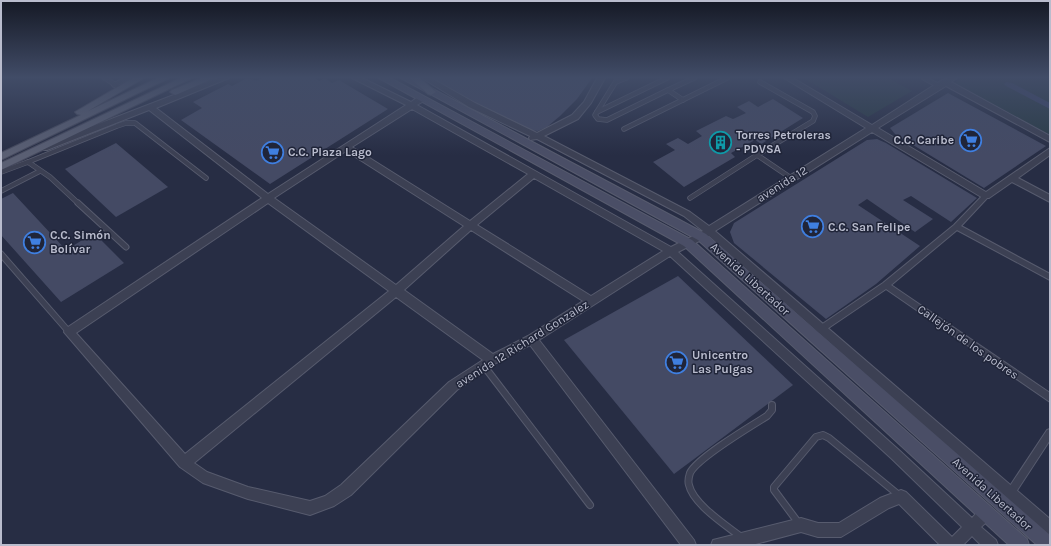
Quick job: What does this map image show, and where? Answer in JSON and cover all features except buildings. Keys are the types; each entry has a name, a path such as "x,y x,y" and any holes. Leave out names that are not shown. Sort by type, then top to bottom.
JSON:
{"main road":[{"path":"27,154 95,103"},
{"path":"1,157 27,154 119,103"},
{"path":"1,167 135,103"},
{"path":"90,125 145,103"},
{"name":"Avenida Libertador","path":"429,103 688,243 1021,545"},
{"name":"Avenida Libertador","path":"432,103 525,142 706,234 817,331 1002,504 1049,545"}],"street":[{"path":"27,154 159,103"},
{"path":"414,103 268,198 69,332 184,463 396,291 470,226 534,174"},
{"path":"428,103 534,174 671,251 896,455 991,545"},
{"path":"469,103 537,136 687,214 706,234"},
{"path":"525,142 575,117 587,103"},
{"path":"831,103 986,196"},
{"name":"avenida 12","path":"671,251 706,234 791,178 911,103"},
{"path":"980,103 1050,139"},
{"path":"150,107 268,198 396,291 488,363"},
{"path":"346,147 591,301"},
{"path":"1050,151 986,196 956,227 886,285 817,331 1050,528"},
{"path":"1011,178 1050,199"},
{"path":"956,227 1050,277"},
{"name":"avenida 12 Richard Gonzalez","path":"184,463 204,477 248,493 310,508 330,501 346,490 453,386 488,363 532,339 671,251"},
{"name":"Callejón de los pobres","path":"886,285 1050,398"},
{"path":"532,339 689,545"},
{"path":"1002,504 1050,433"},
{"path":"718,545 745,540 801,525 818,530 841,530 884,503 901,497 950,545"},
{"path":"953,545 986,513"}],"lane":[{"path":"602,103 595,115 596,118 601,121 607,120 641,103"},
{"path":"596,112 614,103"},
{"path":"624,129 676,103"},
{"path":"690,198 813,120 815,116 813,112 798,103"},
{"path":"1,172 27,154 126,123 135,123 206,178"},
{"path":"27,154 40,171 50,177 126,247"},
{"path":"757,155 791,178"},
{"path":"1,192 40,171"},
{"path":"1,254 69,332"},
{"path":"488,363 590,505"},
{"path":"745,540 703,506 689,486 690,474 700,463 767,416 772,410 772,405"},
{"path":"801,525 774,490 774,487 816,437 823,435 829,438 901,497"}],"shaded area":[{"path":"846,103 891,103 868,117"},
{"path":"991,103 1050,103 1050,135"}],"water":[{"path":"1039,103 1050,103 1050,109"}],"place":[{"name":"C.C. Caribe","path":"970,140"},
{"name":"Torres Petroleras - PDVSA","path":"721,142"},
{"name":"C.C. Plaza Lago","path":"273,152"},
{"name":"C.C. San Felipe","path":"812,227"},
{"name":"C.C. Simón Bolívar","path":"34,242"},
{"name":"Unicentro Las Pulgas","path":"676,362"}]}
